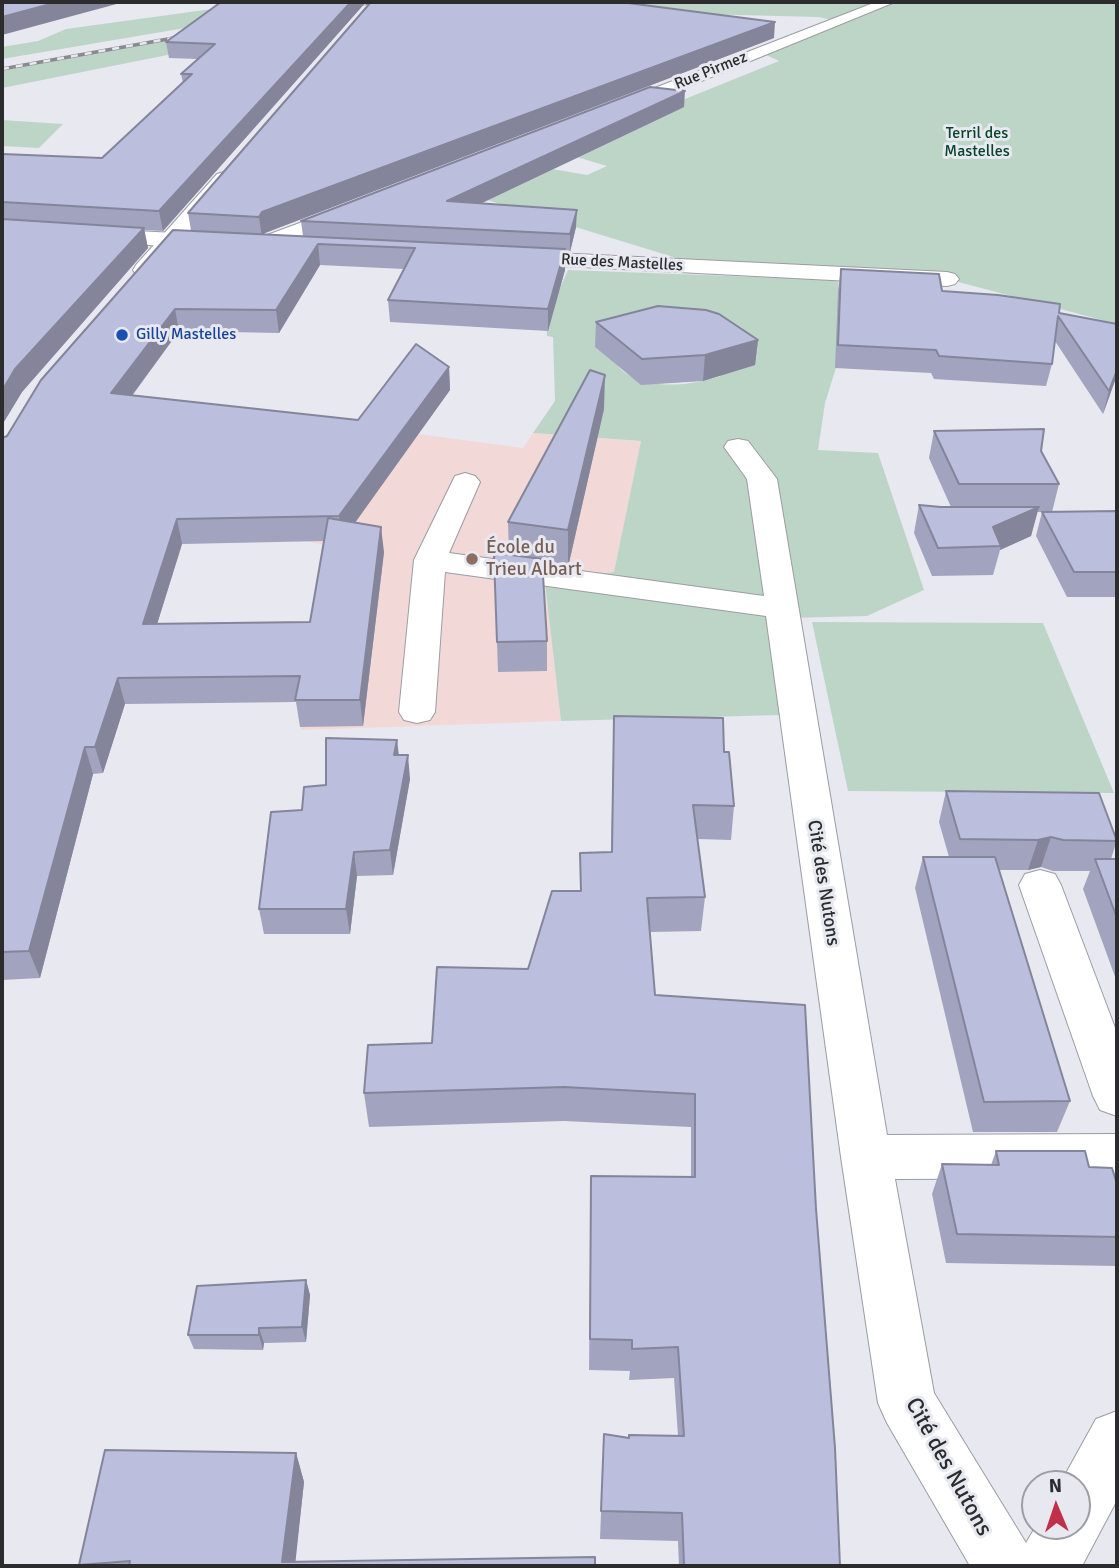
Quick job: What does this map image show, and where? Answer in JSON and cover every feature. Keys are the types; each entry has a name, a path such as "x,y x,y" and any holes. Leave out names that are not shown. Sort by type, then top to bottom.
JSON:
{"street":[{"name":"Rue Pirmez","path":"598,116 888,2"},
{"path":"128,289 235,165"},
{"path":"258,246 375,202"},
{"path":"2,230 314,248"},
{"name":"Rue des Mastelles","path":"493,257 947,279"},
{"name":"Cité des Nutons","path":"738,447 762,479 779,608 907,1403 1005,1566"},
{"path":"417,712 430,560 465,482"},
{"path":"430,560 779,608"},
{"path":"1040,885 1117,1096"},
{"path":"866,1157 1117,1156"},
{"path":"1091,1488 1117,1440"},
{"path":"1048,1566 1062,1540"}],"shaded area":[{"name":"École du Trieu Albart","path":"117,394 523,448 533,433 641,441 614,572 545,583 561,721 301,730 330,546 290,538"}],"green space":[{"path":"263,2 339,2 2,59 2,47 38,41 66,29"},
{"name":"Terril des Mastelles","path":"523,2 1117,2 1117,324 947,279 683,260 432,183 529,165 587,175 607,166 536,145 648,114 779,61 766,55 841,22 818,17 657,13"},
{"path":"345,9 303,28 2,88 2,69"},
{"path":"2,120 63,124 39,148 2,146"},
{"path":"568,270 838,280 840,319 847,333 825,403 818,450 878,453 924,590 867,616 789,618 780,715 561,721 545,583 614,572 641,441 533,433 555,401 553,337 547,336 546,320","holes":["612,358 721,376 693,383 646,382 621,369"]},
{"path":"812,622 1043,623 1114,793 848,791"}],"building":[{"path":"2,2 58,2 2,17"},
{"path":"221,2 351,2 159,211 2,202 2,154 102,158 192,74 181,74 215,44 166,42"},
{"path":"371,2 620,2 775,22 262,212 259,217 188,213"},
{"path":"650,87 685,91 447,201 577,210 570,234 301,221"},
{"path":"2,219 144,228 15,369 2,391"},
{"path":"173,230 565,249 548,309 388,300 415,248 318,244 276,310 175,309 111,393 358,420 416,344 449,367 339,516 177,519 143,624 310,622 328,518 381,527 360,700 295,700 300,676 118,678 95,747 85,747 29,951 2,952 2,438 7,436 41,380"},
{"path":"841,269 939,274 942,291 998,295 1060,304 1059,313 1117,324 1117,370 1109,391 1058,316 1052,364 939,356 936,350 838,345"},
{"path":"658,306 706,310 719,314 758,340 705,355 642,359 596,322"},
{"path":"590,370 605,375 568,530 508,522"},
{"path":"1044,429 1041,451 1059,484 959,484 934,431"},
{"path":"919,505 1039,507 993,527 1001,546 938,548"},
{"path":"1117,511 1117,572 1074,572 1042,512"},
{"path":"496,553 542,559 547,641 497,642"},
{"path":"614,716 723,718 724,752 729,752 734,806 693,805 705,897 647,898 655,995 805,1005 816,1209 835,1448 840,1566 684,1566 682,1513 601,1511 604,1434 629,1438 629,1435 684,1436 678,1347 632,1349 632,1340 590,1339 591,1176 695,1177 695,1094 564,1087 364,1093 368,1045 432,1043 437,967 528,969 552,891 581,891 580,853 612,852"},
{"path":"326,738 397,740 394,755 408,755 390,850 354,852 346,909 259,909 271,812 302,810 304,787 326,785"},
{"path":"946,791 1099,793 1117,841 1063,840 1051,837 1038,840 960,839"},
{"path":"923,857 995,857 1070,1101 984,1102"},
{"path":"1095,859 1117,859 1117,918"},
{"path":"996,1151 1085,1151 1089,1167 1112,1168 1117,1184 1117,1237 957,1234 942,1164 999,1165"},
{"path":"306,1280 302,1327 259,1328 259,1335 188,1335 197,1286"},
{"path":"105,1450 296,1453 282,1562 595,1557 595,1566 129,1566 130,1561 79,1565"}],"railway":[{"path":"345,7 373,2"},
{"path":"2,69 190,35"}],"place":[{"name":"Gilly Mastelles","path":"122,335"},
{"name":"École du Trieu Albart","path":"472,559"}]}
